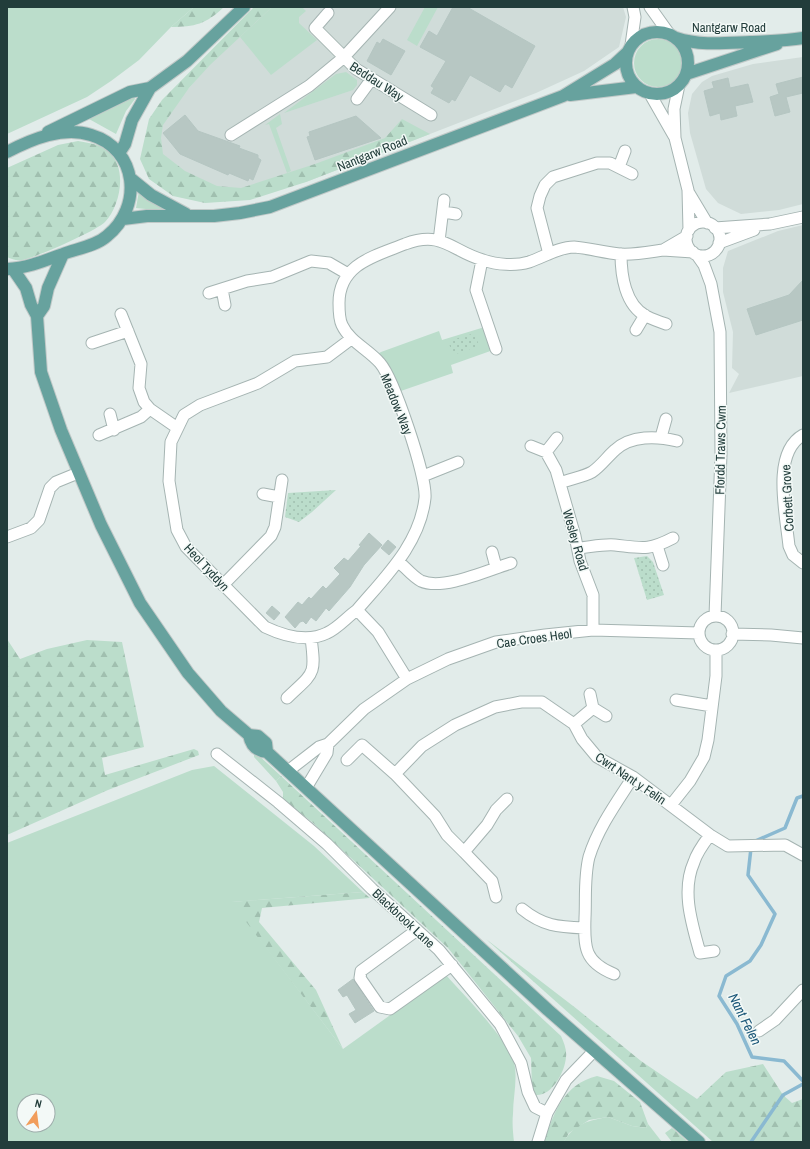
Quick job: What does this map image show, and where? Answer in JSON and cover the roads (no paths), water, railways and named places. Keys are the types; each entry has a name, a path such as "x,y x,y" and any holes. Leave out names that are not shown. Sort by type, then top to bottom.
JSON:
{"main road":[{"path":"119,153 125,144 132,120 150,88 187,61 244,7"},
{"path":"654,32 672,36 683,45 687,55 688,66 686,74 679,85 670,91 660,94 650,94 636,87 628,76 626,66 630,48 645,34 654,32"},
{"name":"Nantgarw Road","path":"672,36 689,42 784,41 803,38"},
{"name":"Nantgarw Road","path":"686,74 744,56 784,41"},
{"name":"Nantgarw Road","path":"123,219 147,216 214,216 270,207 475,128 563,96 615,64 630,48"},
{"name":"Nantgarw Road","path":"563,96 636,87"},
{"path":"7,152 40,137 85,112 130,92 150,88"},
{"path":"40,137 70,132 91,135 112,145 124,158 130,178 131,196 123,219 107,237 37,264 10,269 26,288 31,305 37,316 41,372 78,473 101,526 140,603 188,673 221,712 249,735 251,743 259,751 267,752 594,1051 699,1142"},
{"name":"Nantgarw Road","path":"130,178 151,195 187,215"},
{"path":"37,316 44,306 48,288 63,254"}],"street":[{"name":"Beddau Way","path":"390,7 343,58 371,80 431,115"},
{"path":"630,48 635,17 633,7"},
{"path":"650,7 672,36"},
{"path":"230,135 309,86 343,58 315,28 328,13"},
{"path":"357,99 371,80"},
{"path":"679,85 675,104 675,138 688,190 687,244 695,254 708,255 717,247 770,224"},
{"path":"650,94 675,138"},
{"path":"619,167 625,151"},
{"path":"549,254 537,208 545,185 553,177 597,163 610,164 632,174"},
{"path":"688,190 719,237 717,247"},
{"path":"439,241 444,212 444,200"},
{"path":"444,212 456,214"},
{"path":"688,233 698,223 711,226 770,224 803,217"},
{"name":"Meadow Way","path":"663,250 688,233"},
{"name":"Meadow Way","path":"357,610 398,561 413,540 421,521 426,497 423,476 390,379 380,362 351,338 341,324 339,291 348,274 363,260 406,244 428,238 439,241 482,260 503,264 528,262 573,247 621,254 663,250 695,254"},
{"name":"Ffordd Traws Cwm","path":"711,284 717,247"},
{"path":"621,254 621,272 627,294 634,305 644,315 666,324"},
{"name":"Ffordd Traws Cwm","path":"695,254 711,284 720,332 721,380 719,531 715,616"},
{"path":"482,260 476,290 495,330 496,349"},
{"path":"209,293 247,281 272,277 311,261 329,263 348,274"},
{"path":"222,289 225,305"},
{"path":"121,314 141,364 139,388 144,402 150,409 176,427"},
{"path":"636,330 644,315"},
{"path":"92,343 128,331"},
{"name":"Heol Tyddyn","path":"351,338 327,357 295,361 258,384 200,405 184,415 176,427 171,442 169,481 178,530 186,547 265,627 281,635 310,638 327,633 357,610"},
{"path":"99,435 114,430 141,417 150,409"},
{"path":"110,414 114,430"},
{"path":"661,437 666,419"},
{"name":"Corbett Grove","path":"803,435 793,444 784,460 783,484 789,546 793,555 803,563"},
{"path":"560,482 592,472 616,449 625,443 638,439 661,437 677,441"},
{"path":"532,446 546,452 557,438"},
{"name":"Wesley Road","path":"546,452 556,470 560,482 578,548 580,561 593,595 593,630"},
{"path":"423,476 458,462"},
{"path":"7,537 31,528 39,520 50,488 56,482 78,473"},
{"path":"223,585 271,536 282,480"},
{"path":"263,494 279,497"},
{"path":"578,548 605,545 638,549 657,546 673,538"},
{"path":"657,546 663,565"},
{"path":"492,552 496,567"},
{"path":"398,561 421,581 433,584 445,584 511,563"},
{"path":"357,610 378,632 407,678"},
{"path":"715,616 728,622 732,634 726,646 716,650 702,643 699,633 702,623 710,617 715,616"},
{"name":"Cae Croes Heol","path":"288,771 319,747 328,744 364,709 407,678 448,659 496,642 593,630 699,633"},
{"path":"732,634 803,638"},
{"path":"287,698 312,674 314,663 310,638"},
{"path":"670,805 690,781 704,757 708,740 716,676 716,650"},
{"path":"590,694 593,708 606,716"},
{"path":"676,700 712,706"},
{"name":"Cwrt Nant y Felin","path":"395,774 422,746 455,725 495,707 521,702 542,702 574,724 582,739 597,757 633,777 710,835 728,846 785,845 803,855"},
{"path":"574,724 593,708"},
{"name":"Cae Croes Heol","path":"306,788 327,753 328,744"},
{"path":"348,760 362,745 395,774 435,816 447,835 492,881 496,897"},
{"name":"Blackbrook Lane","path":"218,754 327,844 372,889 439,950 500,1024 521,1063 528,1092 535,1107 547,1113"},
{"path":"614,974 595,964 587,953 584,943 586,879 589,857 605,820 633,777"},
{"path":"464,852 496,810 507,799"},
{"path":"710,835 694,861 687,892 692,925 700,953 714,951"},
{"path":"522,909 535,920 546,924 584,928"},
{"path":"418,930 361,971 360,978 380,1007 390,1009 452,965"},
{"path":"759,1031 775,1020 803,990"},
{"path":"538,1142 547,1113 566,1080 594,1051"}],"waterway":[{"name":"Nant Felen","path":"753,842 785,828 797,798 803,796"},
{"name":"Nant Felen","path":"751,848 748,875 775,914 761,945 750,961 726,976 719,996 737,1024 752,1057 784,1061 803,1081"},
{"name":"Nant Felen","path":"751,1142 783,1095 803,1084"}]}
